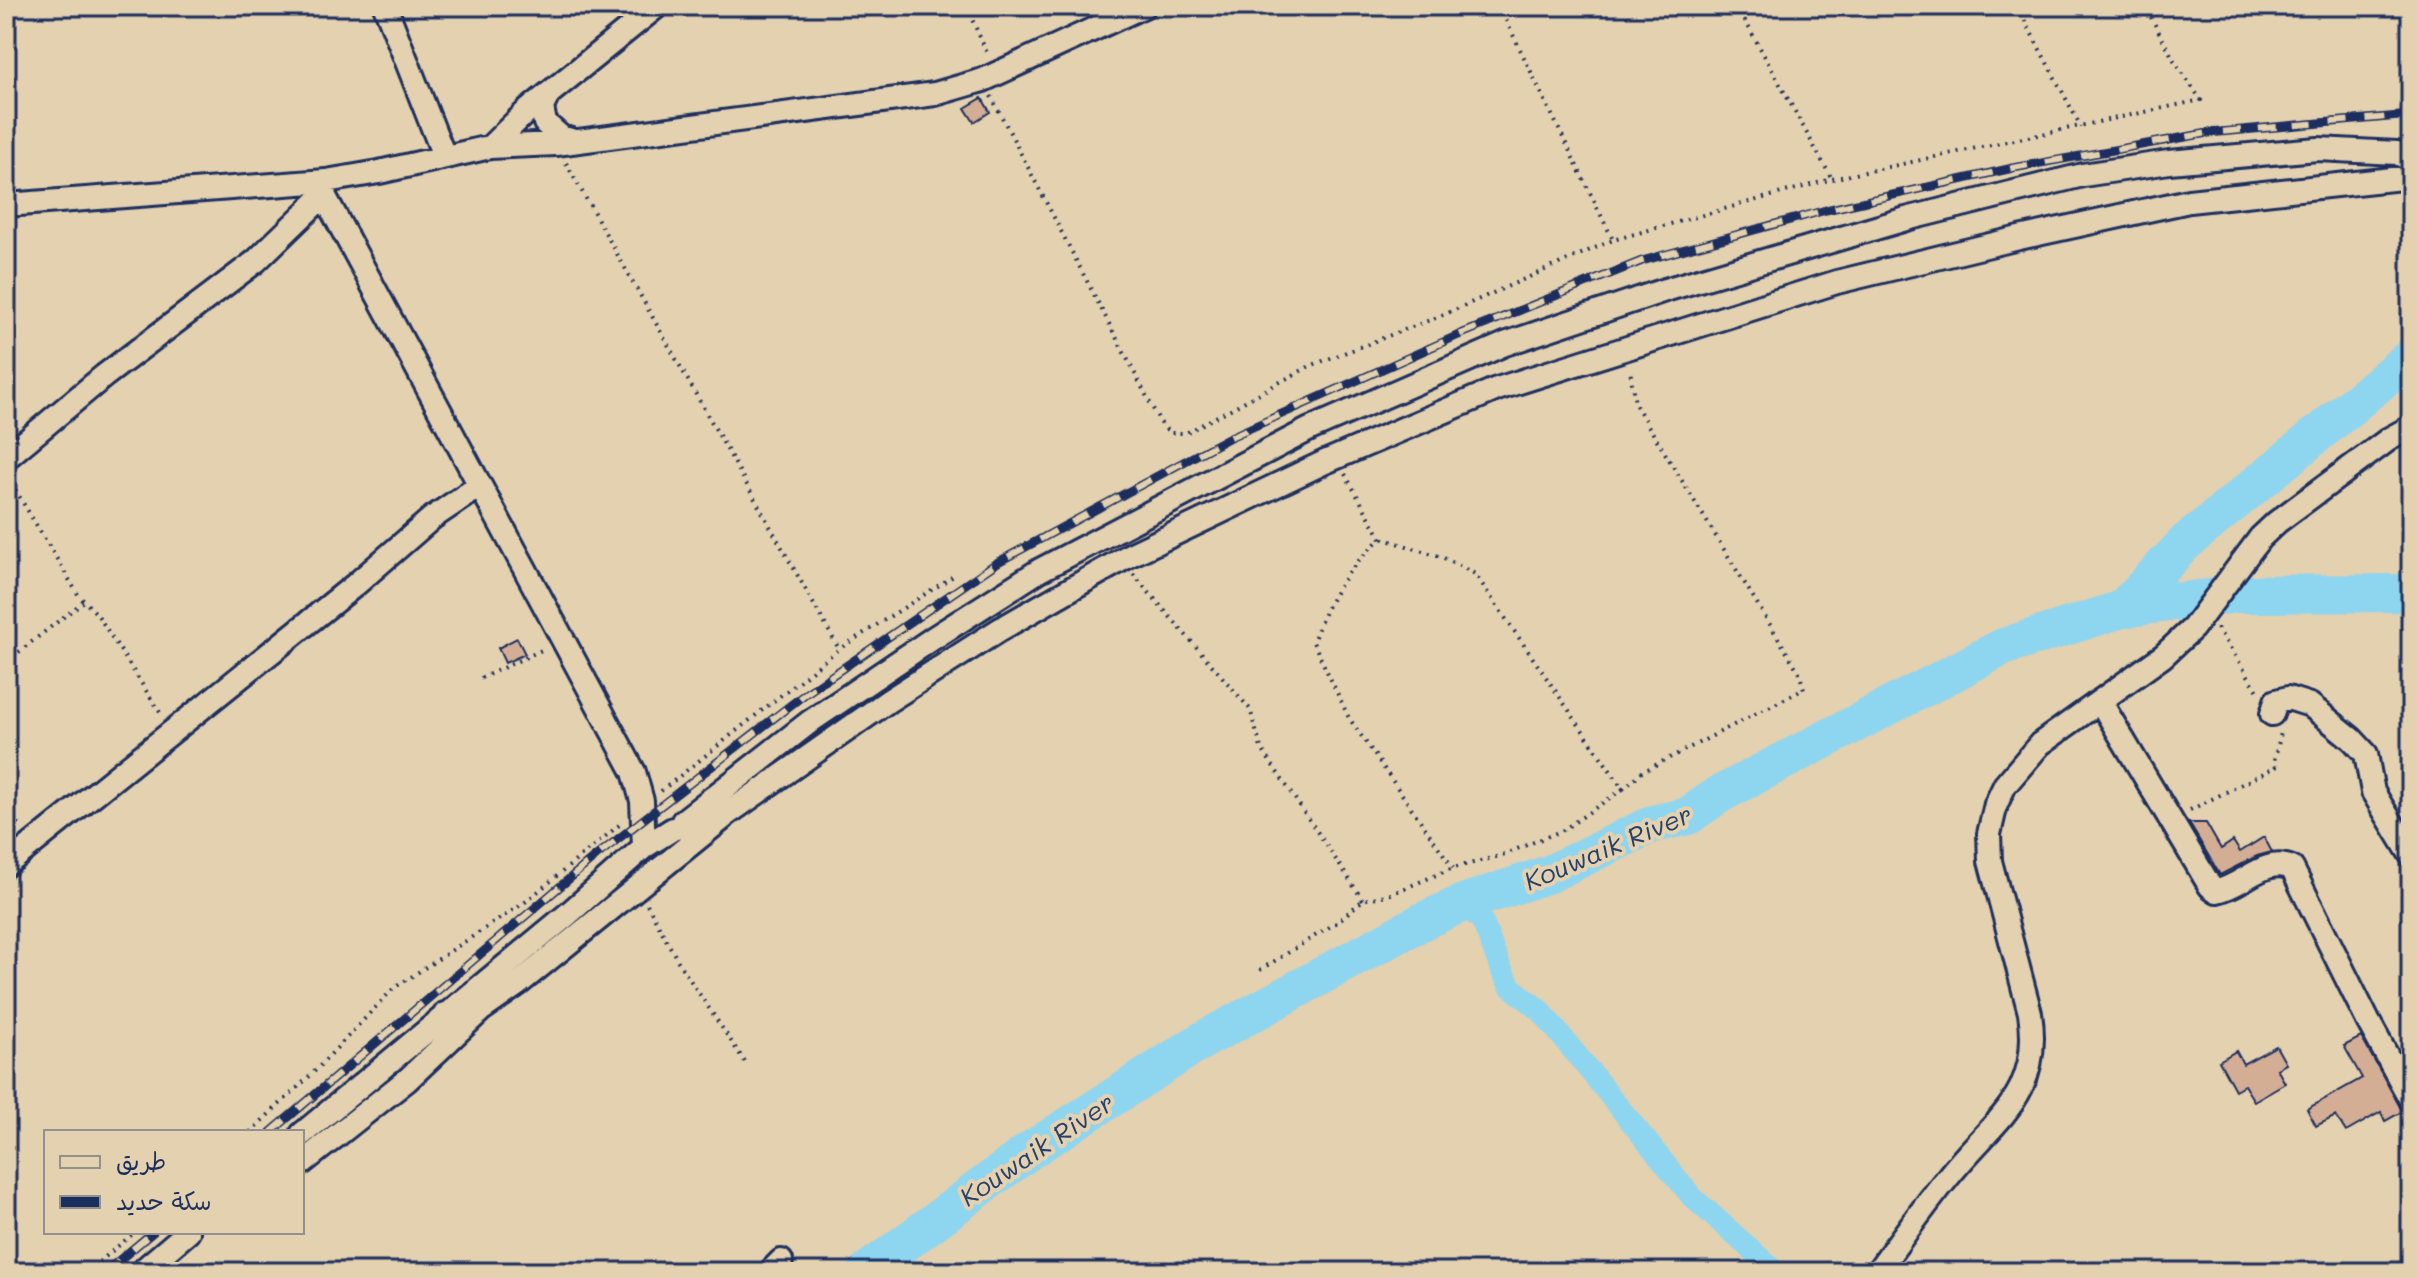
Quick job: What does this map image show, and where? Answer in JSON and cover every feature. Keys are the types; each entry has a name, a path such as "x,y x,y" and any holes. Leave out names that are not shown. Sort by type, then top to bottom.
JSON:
{"street":[{"path":"385,6 444,156"},
{"path":"490,147 526,112 657,6"},
{"path":"6,205 325,188 379,172 490,147 565,142 935,94 989,77 1144,6"},
{"path":"548,95 542,107 545,123 565,142"},
{"path":"304,1132 567,915 644,847 673,829 811,721 1040,570 1310,429 1505,344 1665,290 1906,219 2083,175 2169,162 2318,149 2397,153 2411,160"},
{"path":"304,1161 407,1080 481,1010 639,888 727,814 913,685 999,630 1121,560 1336,458 1497,389 1837,282 2189,201 2411,177"},
{"path":"6,458 104,376 256,261 325,188"},
{"path":"325,188 479,486 634,772 641,806 644,847"},
{"path":"1877,1272 1949,1175 2000,1120 2022,1089 2030,1070 2033,1032 1990,861 1989,834 1996,804 2018,768 2040,744 2163,656 2206,612 2260,538 2289,512 2389,439 2411,427"},
{"path":"6,865 355,585 432,518 479,486"},
{"path":"2272,714 2276,701 2288,698 2299,701 2310,705 2352,739 2366,754 2373,792 2411,855"},
{"path":"2100,701 2210,886 2217,891 2228,889 2267,866 2282,863 2292,868 2411,1100"},
{"path":"673,829 727,814"},
{"path":"445,1014 481,1010"},
{"path":"141,1272 186,1234"}],"path":[{"path":"966,6 989,77 1160,422 1169,433 1186,433 1310,366 1443,315 1613,240 1832,179 2201,100 2175,62 2145,6"},
{"path":"1499,6 1613,240"},
{"path":"1737,6 1832,179"},
{"path":"2017,6 2081,127"},
{"path":"565,142 839,649"},
{"path":"1260,970 1336,923 1363,900 1391,894 1453,868 1500,856 1563,830 1623,789 1642,772 1804,689 1799,672 1635,404 1627,347"},
{"path":"1336,458 1381,538 1442,557 1475,574 1623,789"},
{"path":"6,474 84,601 97,614 172,732"},
{"path":"1381,538 1353,564 1324,608 1313,642 1349,718 1453,868"},
{"path":"1121,560 1250,709 1261,748 1363,900"},
{"path":"252,1130 312,1074 394,988 524,903 839,649 955,575"},
{"path":"6,662 84,601"},
{"path":"2163,806 2169,803 2188,811 2276,767 2274,761 2281,731 2222,632 2206,612"},
{"path":"481,678 562,640"},
{"path":"6,802 31,845"},
{"path":"639,888 680,965 747,1065"},
{"path":"87,1272 133,1234"}],"building":[{"path":"982,98 990,112 974,122 965,108"},
{"path":"517,638 525,654 505,663 498,648"},
{"path":"2189,823 2206,823 2221,849 2233,841 2240,852 2264,837 2272,852 2257,856 2220,875"},
{"path":"2361,1037 2403,1111 2385,1121 2381,1112 2346,1132 2336,1116 2316,1126 2307,1109 2362,1078 2344,1046"},
{"path":"2276,1046 2286,1064 2277,1069 2285,1083 2254,1101 2244,1085 2235,1090 2219,1061 2236,1051 2243,1064"}],"waterway":[{"path":"2122,609 2185,543 2411,357"},
{"name":"Kouwaik River","path":"866,1272 1032,1149 1203,1040 1423,921 1463,903 1549,874 1653,824 1688,816 1720,794 2003,647 2122,609 2237,594 2411,593"},
{"path":"1463,903 1482,921 1511,987 1541,1011 1692,1197 1776,1272"}],"railway":[{"path":"273,1130 596,856 805,694 998,562 1228,438 1461,334 1642,261 1826,210 2013,168 2208,133 2411,115"},
{"path":"105,1272 151,1234"}]}
